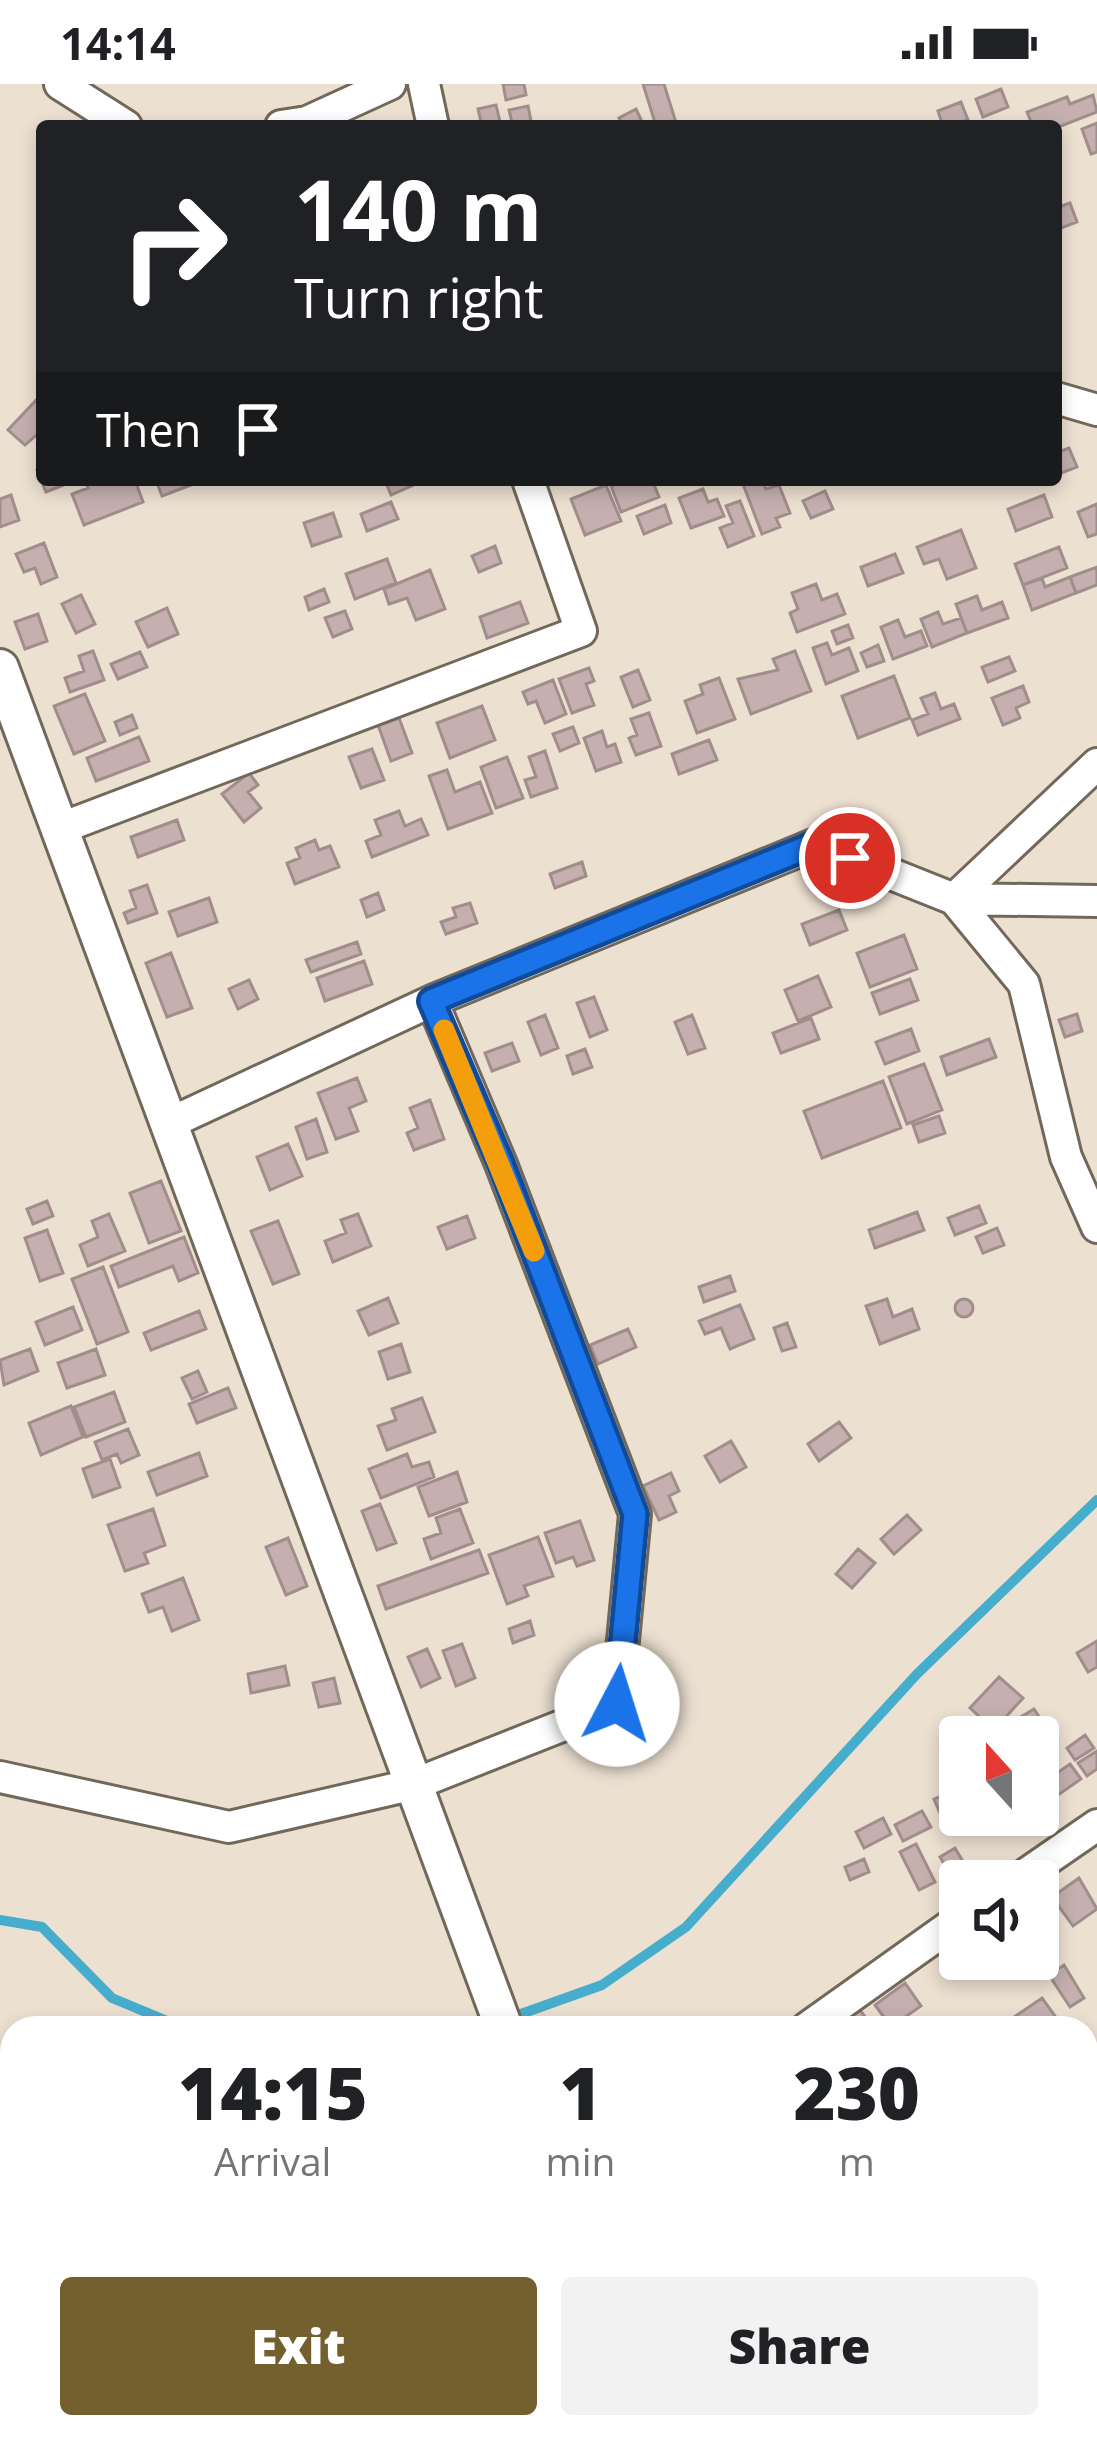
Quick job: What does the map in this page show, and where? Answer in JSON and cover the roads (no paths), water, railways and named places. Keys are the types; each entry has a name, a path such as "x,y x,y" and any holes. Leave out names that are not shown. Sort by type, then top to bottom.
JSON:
{"street":[{"path":"60,84 117,120"},
{"path":"311,120 390,84"},
{"path":"424,84 432,120"},
{"path":"1062,400 1097,410"},
{"path":"61,828 580,632 530,486"},
{"path":"0,668 500,2016"},
{"path":"955,899 1097,764"},
{"path":"172,1122 431,1001 815,844 955,899 1097,901"},
{"path":"955,899 1024,985 1066,1157 1097,1227"},
{"path":"0,1777 229,1827 415,1784 617,1704 635,1514 501,1164 431,1001"},
{"path":"1046,1860 1097,1825"},
{"path":"824,2016 939,1934"}],"waterway":[{"path":"515,2016 602,1985 686,1927 917,1674 1097,1500"},
{"path":"0,1920 42,1927 112,1998 155,2016"}]}
